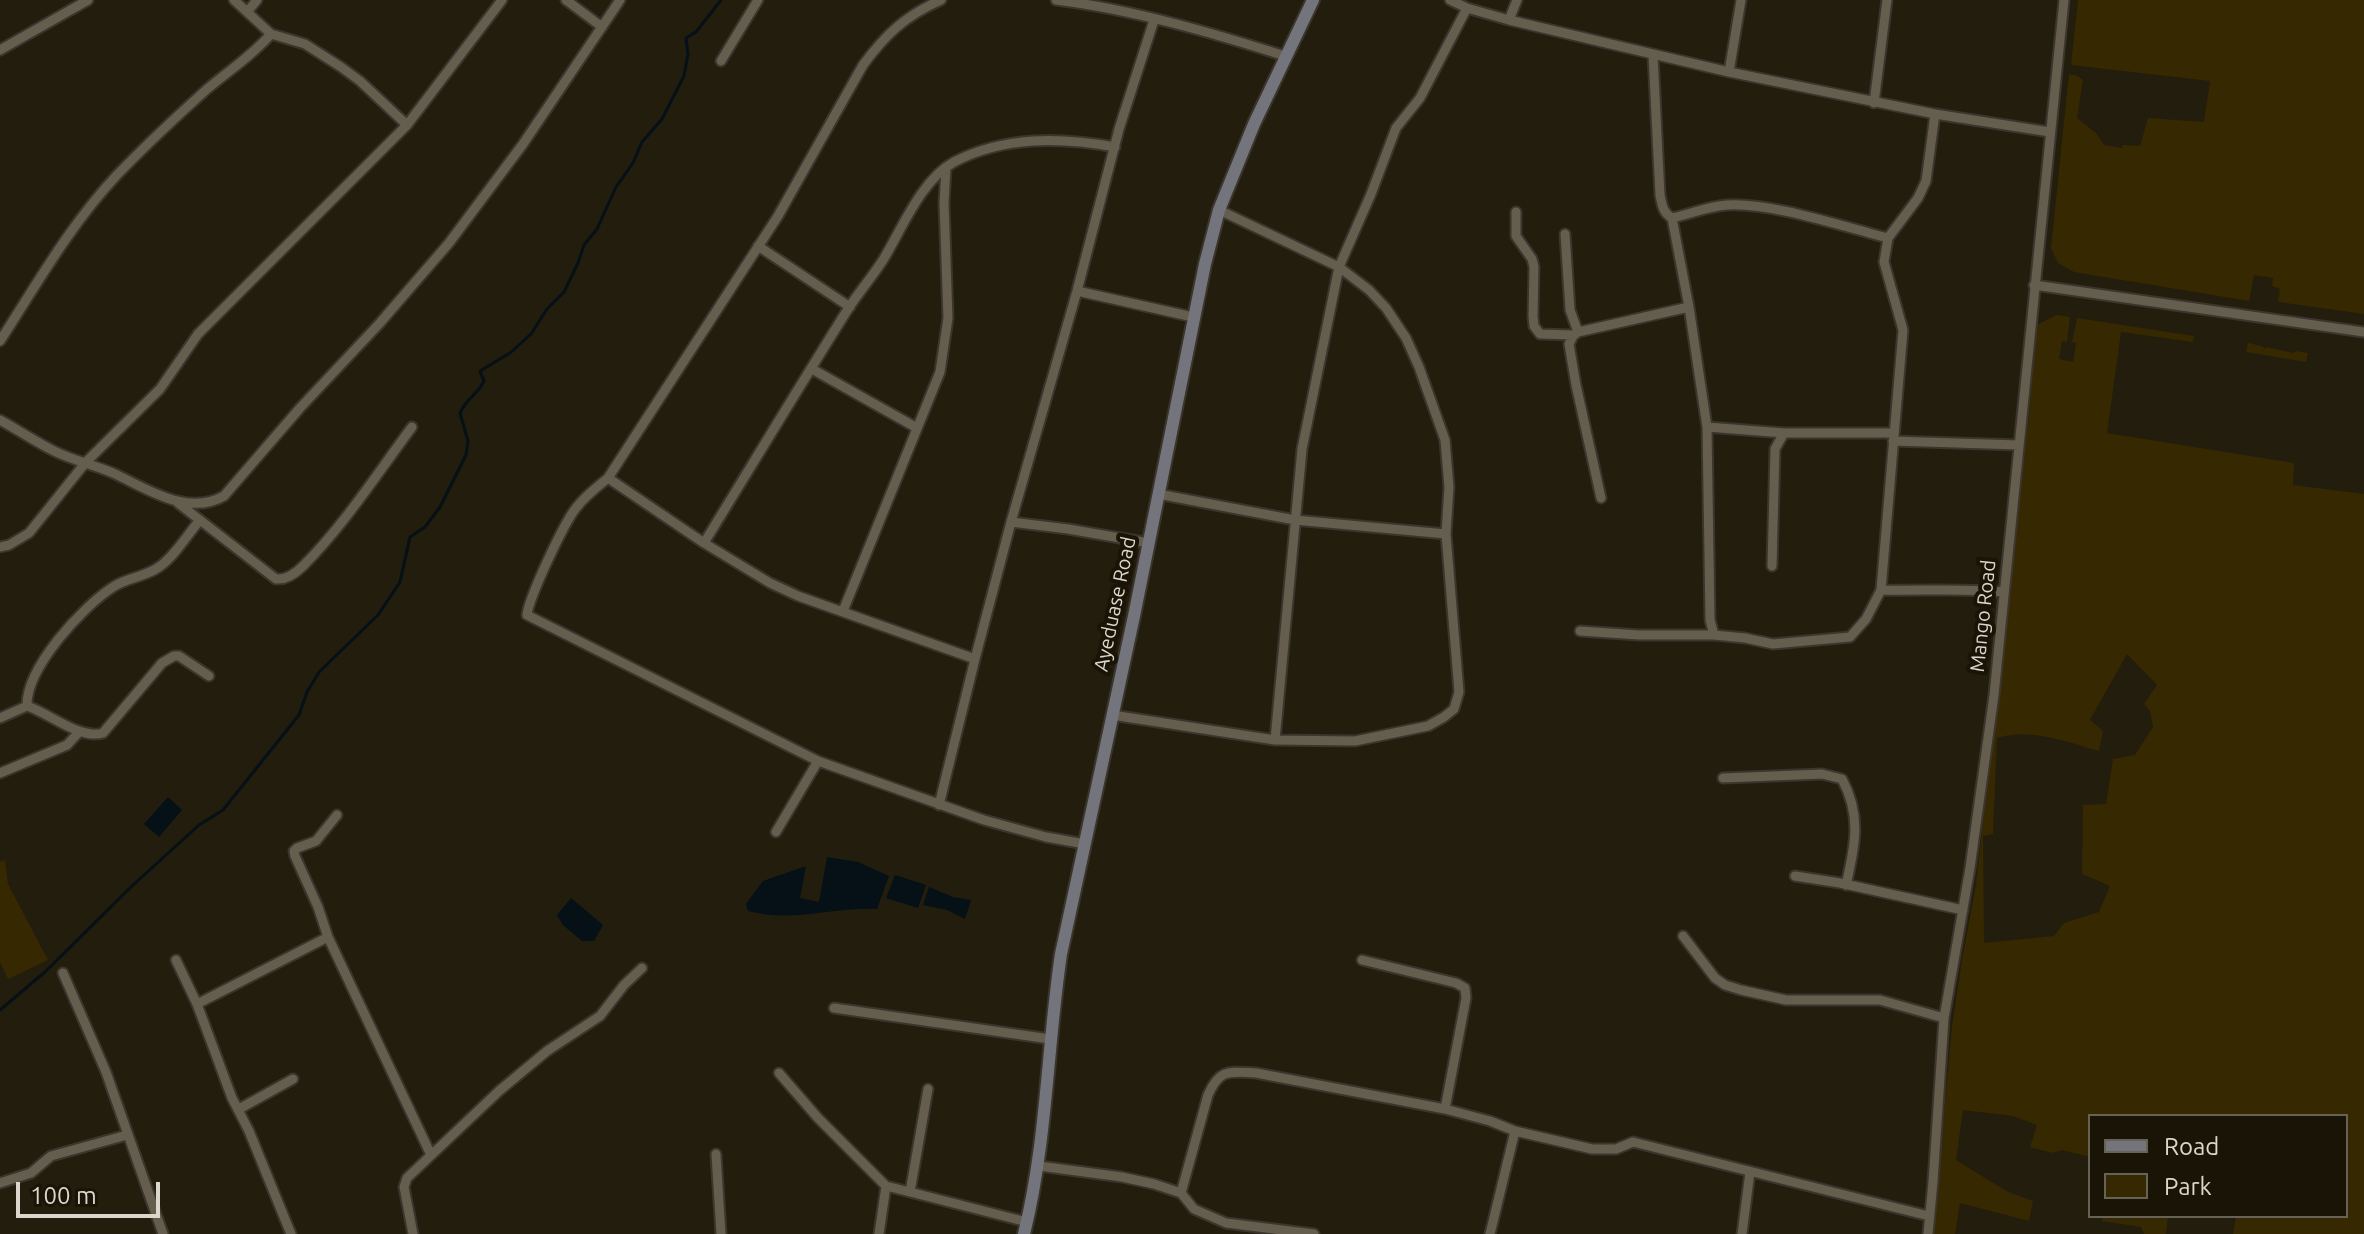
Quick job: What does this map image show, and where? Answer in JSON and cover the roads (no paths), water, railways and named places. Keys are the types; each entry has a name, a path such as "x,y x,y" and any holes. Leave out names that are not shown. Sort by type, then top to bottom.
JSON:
{"street":[{"path":"0,50 88,0"},
{"path":"234,0 271,34 305,44 341,67 407,125"},
{"path":"248,11 257,0"},
{"path":"0,547 29,533 86,462 160,389 198,334 407,125 499,3 487,0"},
{"path":"566,0 602,27"},
{"path":"0,420 56,452 86,462 156,495 202,503 224,496 449,243 523,144 620,0"},
{"path":"721,61 758,0"},
{"path":"941,0 898,24 871,54 778,216 608,478 574,510 536,589 527,615 818,761 1009,827 1085,844"},
{"path":"1056,0 1112,4 1154,20 1285,56"},
{"name":"Ayeduase Road","path":"1026,1228 1039,1166 1061,954 1205,264 1219,210 1254,124 1313,0"},
{"path":"1450,0 1509,20 1729,72 1874,103 2050,132"},
{"path":"1509,20 1517,0"},
{"path":"1729,72 1741,0"},
{"path":"1874,103 1887,0"},
{"name":"Mango Road","path":"1928,1234 1944,1018 1994,695 2064,0"},
{"path":"1275,740 1302,449 1339,267 1396,128 1420,98 1467,8"},
{"path":"939,805 1011,522 1115,147 1154,20"},
{"path":"0,341 54,254 95,199 157,136 271,34"},
{"path":"1653,55 1660,195 1667,215 1672,218 1726,205 1741,205 1789,213 1888,238"},
{"path":"1580,631 1714,635 1773,644 1850,637 1866,619 1881,590 1903,330 1884,262 1888,238 1918,198 1926,181 1935,114"},
{"path":"704,543 850,307 882,262 924,190 946,168 1003,144 1055,139 1115,147"},
{"path":"843,611 940,372 947,329 946,168"},
{"path":"1112,715 1275,740 1355,741 1428,726 1454,709 1459,692 1446,534 1449,487 1445,440 1406,338 1386,308 1339,267 1219,210"},
{"path":"1516,212 1516,236 1534,267 1534,326 1540,334 1576,333 1689,307"},
{"path":"1672,218 1707,427 1710,620 1714,635"},
{"path":"1565,234 1570,310 1576,333 1569,344 1601,498"},
{"path":"758,246 850,307"},
{"path":"2034,285 2364,332"},
{"path":"1077,291 1193,317"},
{"path":"812,369 917,428"},
{"path":"174,500 276,579 285,579 303,566 412,427"},
{"path":"1707,427 2019,445"},
{"path":"1772,566 1775,449 1784,433"},
{"path":"608,478 770,583 798,596 975,659"},
{"path":"1158,494 1295,520 1446,534"},
{"path":"27,706 29,685 73,622 113,587 162,565 200,520"},
{"path":"1011,522 1149,543"},
{"path":"1881,590 2003,592"},
{"path":"27,706 79,732 94,735 103,733 162,663 174,656 184,658 209,676"},
{"path":"0,718 27,706"},
{"path":"0,773 67,745 79,732"},
{"path":"776,832 818,761"},
{"path":"1723,778 1822,774 1842,779 1855,811 1855,841 1846,885"},
{"path":"337,815 316,841 294,851 328,937 431,1155"},
{"path":"1795,876 1963,910"},
{"path":"1683,936 1715,978 1733,987 1786,1000 1880,1000 1944,1018"},
{"path":"197,1004 328,937"},
{"path":"176,960 291,1234"},
{"path":"1362,960 1456,983 1465,988 1466,998 1445,1109"},
{"path":"413,1234 404,1184 407,1178 547,1051 600,1016 642,968"},
{"path":"63,973 106,1072 163,1234"},
{"path":"834,1008 1050,1039"},
{"path":"779,1073 818,1118 886,1186 1026,1228"},
{"path":"1181,1193 1215,1080 1223,1073 1256,1073 1445,1109 1515,1131 1592,1149 1616,1149 1633,1142 1929,1216"},
{"path":"239,1109 293,1079"},
{"path":"910,1192 928,1089"},
{"path":"1490,1234 1515,1131"},
{"path":"0,1183 31,1173 51,1156 127,1135"},
{"path":"716,1154 721,1234"},
{"path":"1039,1166 1154,1184 1181,1193 1194,1209 1226,1223 1314,1234"},
{"path":"1742,1234 1750,1172"},
{"path":"879,1234 886,1186"}],"waterway":[{"path":"0,1010 46,971 199,825 223,810 299,715 307,692 319,672 378,615 400,582 410,537 425,527 440,507 466,455 468,441 460,413 484,381 480,371 510,353 531,334 547,309 564,292 584,245 597,229 616,187 633,163 642,142 662,119 684,76 688,54 686,38 696,32 721,0"}]}
